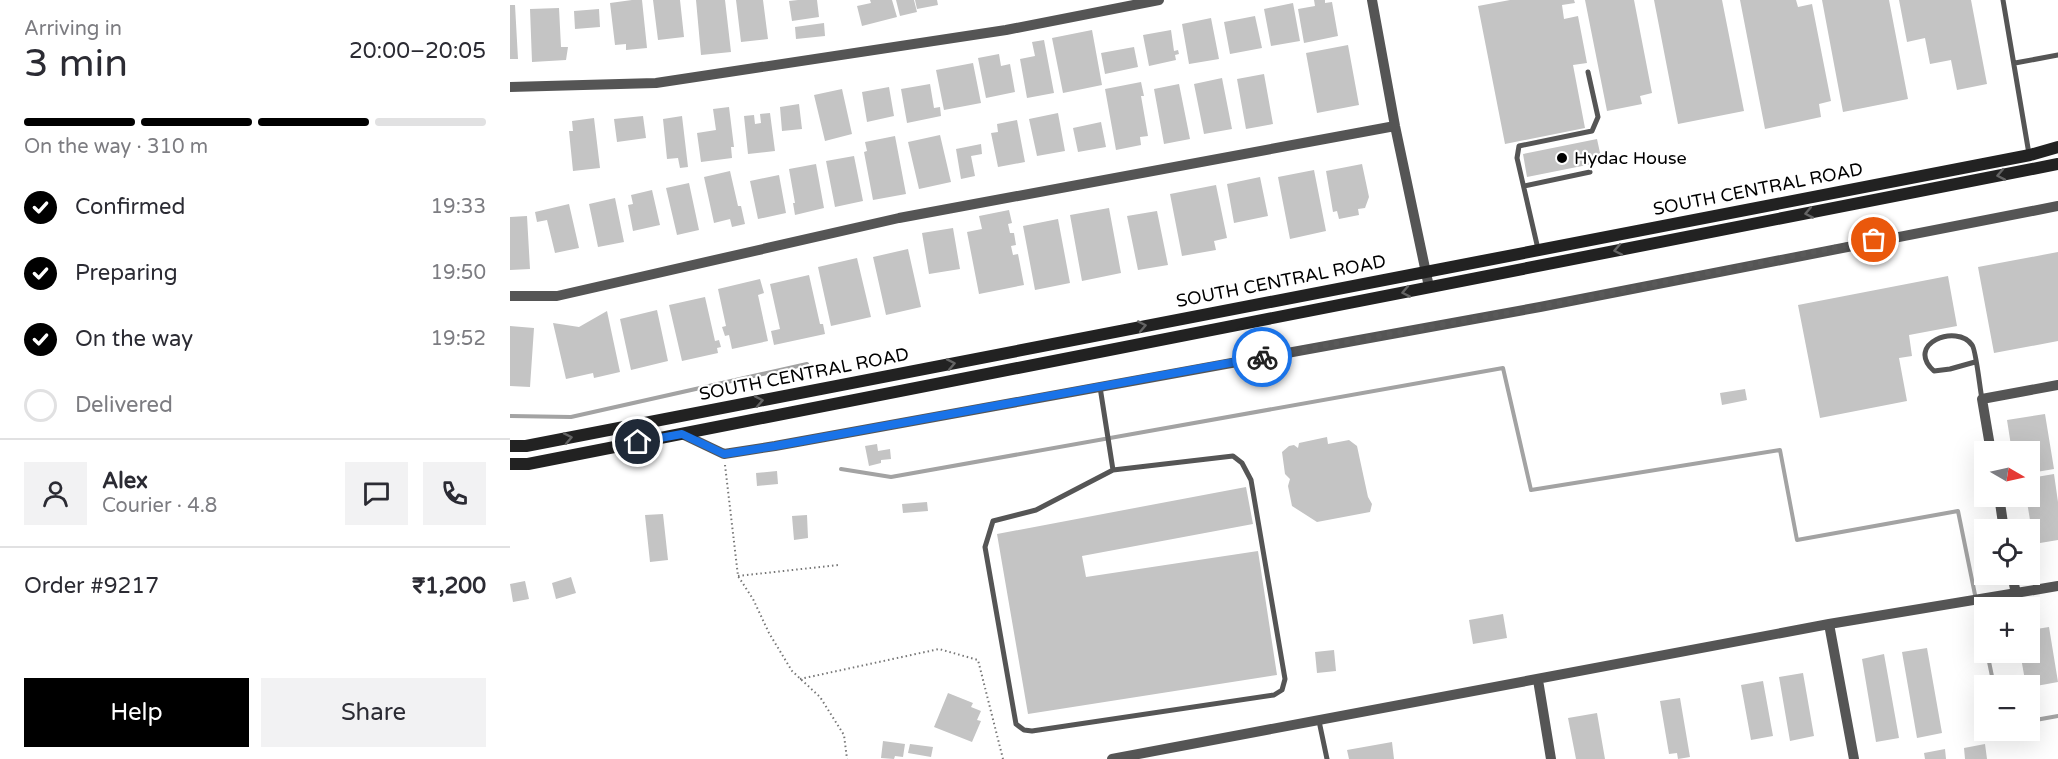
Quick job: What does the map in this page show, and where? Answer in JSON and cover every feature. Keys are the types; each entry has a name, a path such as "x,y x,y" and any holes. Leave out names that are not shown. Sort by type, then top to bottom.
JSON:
{"main road":[{"name":"SOUTH CENTRAL ROAD","path":"510,446 526,446 2030,155 2058,147"},
{"name":"SOUTH CENTRAL ROAD","path":"510,464 528,464 2058,164"}],"street":[{"path":"510,87 656,83 1006,30 1159,0"},
{"path":"1372,0 1395,126 1430,288"},
{"path":"510,296 557,296 899,218 1395,126"},
{"path":"682,434 724,454 1540,307 2058,206"},
{"path":"1989,441 1982,399 2058,385"},
{"path":"2011,585 2011,595"},
{"path":"1112,759 1829,624 2058,586"},
{"path":"1829,624 1854,759"},
{"path":"1538,680 1549,759"}],"lane":[{"path":"2003,0 2030,155"},
{"path":"2015,63 2058,55"},
{"path":"1538,249 1517,158 1519,146 1592,131 1598,117 1588,72"},
{"path":"1524,186 1590,172"},
{"path":"1975,362 1934,371 1927,364 1925,356 1931,341 1951,335 1959,336 1972,343 1976,353 1975,362 1982,399"},
{"path":"1100,387 1113,470"},
{"path":"1233,456 1242,463 1251,480 1285,679 1282,690 1274,695 1032,731 1024,730 1016,724 985,548 988,534 993,521 1036,510 1113,470 1233,456"},
{"path":"1319,721 1328,759"}],"path":[{"path":"724,454 738,576 792,671 820,697 844,735 847,759"},
{"path":"738,576 838,565"},
{"path":"800,679 939,649 978,660 1003,759"}],"building":[{"path":"642,0 647,48 626,50 626,44 615,45 610,3"},
{"path":"653,0 680,0 684,37 658,40"},
{"path":"696,0 725,0 731,52 701,55"},
{"path":"736,0 763,0 768,39 741,42"},
{"path":"817,0 819,17 792,21 789,1"},
{"path":"870,0 892,0 897,17 862,26 857,6 871,3"},
{"path":"896,0 914,0 917,12 900,16"},
{"path":"915,0 937,0 938,5 917,9"},
{"path":"1314,0 1332,2 1338,36 1304,43 1298,9 1315,6"},
{"path":"1510,0 1574,0 1575,3 1562,5 1564,19 1578,16 1587,63 1573,65 1585,128 1505,144 1478,6"},
{"path":"1585,0 1634,0 1652,93 1640,96 1642,104 1607,111"},
{"path":"1654,0 1722,0 1744,111 1678,124"},
{"path":"1740,0 1796,0 1798,7 1812,4 1831,101 1819,104 1821,117 1765,129"},
{"path":"1822,0 1889,0 1908,99 1843,112"},
{"path":"1899,0 1971,0 1987,84 1957,90 1951,60 1930,64 1925,38 1907,42"},
{"path":"1293,3 1300,41 1271,46 1264,9"},
{"path":"510,5 515,5 518,59 510,59"},
{"path":"559,8 561,47 568,47 566,60 532,62 530,9"},
{"path":"599,9 600,27 575,29 574,11"},
{"path":"1255,16 1262,48 1230,54 1224,22"},
{"path":"1211,18 1219,59 1189,64 1182,24"},
{"path":"824,23 825,36 796,39 795,27"},
{"path":"1092,30 1102,85 1063,93 1052,38"},
{"path":"1171,30 1174,51 1178,50 1179,54 1175,55 1176,60 1149,66 1143,35"},
{"path":"1044,40 1054,93 1027,98 1020,59 1035,56 1032,42"},
{"path":"1348,45 1359,105 1317,113 1306,53"},
{"path":"1134,47 1138,67 1105,74 1101,53"},
{"path":"999,54 1001,66 1010,64 1015,92 986,98 978,58"},
{"path":"973,63 981,103 944,110 936,70"},
{"path":"1264,74 1273,124 1246,129 1237,79"},
{"path":"1222,78 1232,129 1204,134 1194,84"},
{"path":"1141,82 1148,136 1140,137 1141,145 1116,150 1105,89"},
{"path":"930,84 934,108 940,107 941,116 907,123 901,89"},
{"path":"1179,84 1190,139 1164,144 1154,89"},
{"path":"889,87 894,116 867,122 862,92"},
{"path":"842,89 852,134 825,141 814,95"},
{"path":"799,104 802,129 782,131 780,107"},
{"path":"729,107 734,147 731,147 732,158 701,162 697,133 716,130 713,109"},
{"path":"770,113 775,151 748,154 744,116 754,115 755,124 761,123 760,114"},
{"path":"1058,113 1065,151 1037,156 1029,119"},
{"path":"643,116 646,138 617,142 614,119"},
{"path":"682,116 688,167 680,168 678,158 667,159 663,119"},
{"path":"594,118 600,168 573,171 569,131 573,131 572,121"},
{"path":"1017,120 1025,162 998,167 991,133 998,132 997,124"},
{"path":"1101,122 1106,147 1078,152 1073,128"},
{"path":"940,135 951,182 919,189 908,142"},
{"path":"895,136 906,194 873,200 864,152 867,151 865,142"},
{"name":"Hydac House","path":"1597,139 1602,162 1527,177 1523,154"},
{"path":"981,144 982,154 971,156 975,176 961,179 956,149"},
{"path":"854,156 863,201 835,207 826,161"},
{"path":"816,164 824,208 795,215 789,169"},
{"path":"1362,164 1369,197 1365,208 1358,209 1359,215 1339,219 1337,211 1333,212 1326,171"},
{"path":"1314,170 1326,231 1290,239 1278,177"},
{"path":"730,171 738,206 741,206 745,224 732,227 730,219 714,223 704,177"},
{"path":"779,175 786,213 758,219 750,181"},
{"path":"1260,177 1268,216 1234,223 1227,184"},
{"path":"689,183 699,230 677,235 666,188"},
{"path":"1216,185 1227,238 1214,241 1216,250 1182,256 1170,194"},
{"path":"652,190 660,225 633,231 628,205 633,204 631,195"},
{"path":"615,198 624,242 598,247 589,204"},
{"path":"569,204 579,248 555,253 547,220 537,222 535,212"},
{"path":"1109,208 1121,273 1082,281 1070,215"},
{"path":"1009,210 1012,223 1008,224 1010,233 1014,233 1016,245 1011,246 1013,255 1018,254 1024,285 979,294 967,232 982,229 979,216"},
{"path":"1157,211 1168,265 1138,270 1127,216"},
{"path":"527,216 530,269 510,270 510,217"},
{"path":"1058,219 1070,283 1035,290 1023,226"},
{"path":"953,228 960,269 929,274 922,233"},
{"path":"908,249 921,307 886,315 873,257"},
{"path":"2058,252 2058,341 1994,353 1978,267"},
{"path":"857,258 871,317 831,326 818,267"},
{"path":"809,275 820,324 823,324 825,334 774,345 771,331 780,329 770,284"},
{"path":"1948,276 1957,326 1909,335 1912,356 1899,358 1907,401 1820,418 1798,305"},
{"path":"760,279 764,293 758,295 768,341 732,349 729,335 725,336 722,327 726,326 718,289"},
{"path":"705,297 715,341 719,340 721,347 717,348 718,353 682,361 669,305"},
{"path":"657,310 668,361 631,370 620,319"},
{"path":"607,311 620,372 594,378 593,373 566,379 553,323 579,327"},
{"path":"510,326 534,328 530,387 510,386"},
{"path":"1745,389 1747,400 1722,405 1720,393"},
{"path":"2045,414 2054,469 2040,471 2040,441 2010,441 2007,420"},
{"path":"1327,437 1328,444 1349,440 1357,446 1368,497 1372,504 1370,512 1317,522 1292,506 1288,486 1290,479 1285,474 1282,452 1289,446 1294,445 1298,448 1299,443"},
{"path":"877,444 878,451 890,449 891,459 881,460 881,463 869,466 865,446"},
{"path":"777,471 778,484 757,486 756,473"},
{"path":"2054,474 2058,502 2058,540 2040,543 2040,519 2030,519 2028,507 2040,507 2040,476"},
{"path":"1246,487 1253,524 1082,556 1086,577 1258,551 1277,675 1028,714 997,534"},
{"path":"927,502 928,511 903,513 902,504"},
{"path":"663,514 668,560 650,562 645,515"},
{"path":"807,515 808,538 794,540 792,516"},
{"path":"571,577 576,593 556,599 552,583"},
{"path":"525,581 529,599 513,602 510,584"},
{"path":"1503,614 1507,638 1473,644 1469,620"},
{"path":"2049,627 2058,682 2040,685 2040,675 2024,675 2022,663 2040,663 2040,628"},
{"path":"1927,648 1942,733 1917,738 1902,652"},
{"path":"1334,650 1336,671 1317,673 1315,652"},
{"path":"1884,654 1899,738 1876,742 1862,659"},
{"path":"1803,673 1814,736 1790,741 1779,677"},
{"path":"1763,681 1773,736 1751,740 1741,685"},
{"path":"948,693 973,703 971,707 981,711 977,720 981,721 972,742 934,727"},
{"path":"1680,698 1690,757 1678,759 1677,753 1669,754 1660,701"},
{"path":"1597,713 1605,759 1576,759 1568,718"},
{"path":"883,741 905,744 903,757 881,758"},
{"path":"1392,742 1394,759 1349,759 1347,750"},
{"path":"910,744 933,747 931,757 908,753"},
{"path":"1985,744 1987,759 1965,759 1964,748"},
{"path":"1945,749 1946,759 1925,759 1924,753"}],"waterway":[{"path":"510,416 571,417 807,364"},
{"path":"841,469 891,477 1503,368 1531,490 1780,450 1797,540 1958,511 1975,597"},
{"path":"1989,663 1992,675"},
{"path":"2040,719 2058,716"}],"way so far":[{"path":"1262,357 1540,307 1874,240"}],"place":[{"name":"Hydac House","path":"1562,158"}],"route":[{"path":"638,442 682,434 724,454 1262,357"}]}
